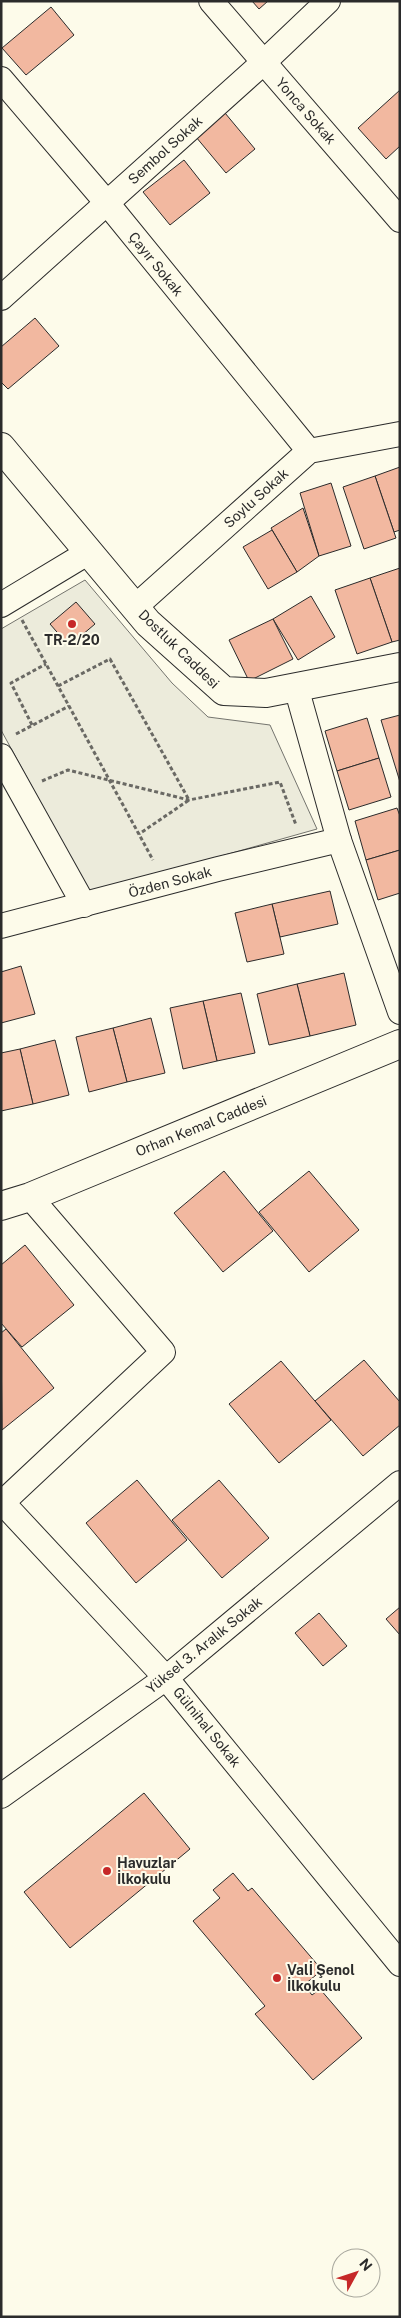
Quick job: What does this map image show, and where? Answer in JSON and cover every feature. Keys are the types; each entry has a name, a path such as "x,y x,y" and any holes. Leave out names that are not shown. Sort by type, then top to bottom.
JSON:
{"street":[{"name":"Yonca Sokak","path":"211,1 400,220"},
{"name":"Sembol Sokak","path":"1,298 264,62 328,1"},
{"name":"Çayır Sokak","path":"1,79 106,203 309,451"},
{"path":"309,451 400,434"},
{"name":"Dostluk Caddesi","path":"1,447 148,622 224,691 266,693 400,667"},
{"name":"Soylu Sokak","path":"135,607 309,451"},
{"path":"6,602 89,552"},
{"path":"296,688 339,840 400,1012"},
{"path":"10,749 84,905"},
{"name":"Özden Sokak","path":"1,926 339,840"},
{"name":"Orhan Kemal Caddesi","path":"1,1206 395,1054"},
{"path":"2,1502 163,1352 30,1196"},
{"name":"Yüksel 3. Aralık Sokak","path":"1,1796 166,1678 400,1484"},
{"name":"Gülnihal Sokak","path":"2,1502 166,1678 400,1964"}],"path":[{"path":"6,602 46,664 165,883"},
{"path":"58,686 110,659 189,800"},
{"path":"32,724 11,683 46,664"},
{"path":"10,749 15,733 69,706"},
{"path":"36,774 40,783 68,770 189,800"},
{"path":"139,834 189,800 280,782 297,828 288,830"}],"shaded area":[{"path":"85,580 172,683 208,717 270,725 317,829 90,893 1,730 1,629"}],"building":[{"path":"252,1 268,1 259,9"},
{"path":"51,7 74,35 26,75 2,48"},
{"path":"400,90 400,146 386,159 358,128"},
{"path":"225,113 255,149 226,173 196,137"},
{"path":"184,160 210,193 170,225 143,192"},
{"path":"35,318 59,346 8,389 1,382 1,347"},
{"path":"400,467 400,530 394,532 375,476"},
{"path":"375,476 396,538 364,549 343,487"},
{"path":"331,483 351,546 319,556 300,493"},
{"path":"303,508 319,556 297,572 271,528"},
{"path":"272,530 297,572 268,589 243,547"},
{"path":"400,568 400,640 392,642 370,578"},
{"path":"370,578 392,642 357,654 335,590"},
{"path":"311,596 335,637 298,660 273,619"},
{"name":"TR-2/20","path":"76,602 95,624 69,646 50,624"},
{"path":"273,619 293,659 249,681 229,640"},
{"path":"400,715 400,782 381,720"},
{"path":"367,718 379,758 337,771 325,731"},
{"path":"379,758 391,797 349,810 337,771"},
{"path":"397,808 400,816 400,850 366,860 355,821"},
{"path":"400,850 400,893 378,900 366,860"},
{"path":"330,891 338,924 280,937 272,904"},
{"path":"272,904 284,954 247,962 235,913"},
{"path":"21,966 35,1014 1,1023 1,972"},
{"path":"344,973 356,1025 310,1036 297,984"},
{"path":"297,984 310,1036 269,1045 257,994"},
{"path":"241,993 255,1053 217,1061 203,1001"},
{"path":"203,1001 217,1061 183,1069 170,1008"},
{"path":"151,1018 165,1073 127,1082 113,1028"},
{"path":"113,1028 127,1082 89,1092 76,1037"},
{"path":"55,1040 69,1095 33,1104 20,1049"},
{"path":"20,1049 33,1104 1,1111 1,1053"},
{"path":"224,1171 273,1231 223,1272 174,1213"},
{"path":"309,1171 359,1230 309,1272 259,1212"},
{"path":"25,1245 74,1305 22,1347 1,1323 1,1265"},
{"path":"6,1329 54,1388 2,1430 1,1333"},
{"path":"364,1360 400,1402 400,1425 363,1456 315,1401"},
{"path":"281,1361 331,1420 279,1463 229,1404"},
{"path":"137,1480 187,1540 136,1583 86,1523"},
{"path":"219,1480 269,1538 222,1578 172,1520"},
{"path":"400,1607 400,1635 386,1619"},
{"path":"319,1613 347,1646 323,1666 295,1633"},
{"name":"Havuzlar İlkokulu","path":"144,1793 190,1849 70,1948 24,1892"},
{"name":"Valİ Şenol İlkokulu","path":"233,1873 248,1891 252,1888 322,1970 304,1985 312,1995 320,1989 362,2038 313,2080 255,2014 265,2006 193,1921 220,1898 213,1890"}],"place":[{"name":"TR-2/20","path":"72,624"},
{"name":"Havuzlar İlkokulu","path":"107,1871"},
{"name":"Valİ Şenol İlkokulu","path":"277,1978"}]}
